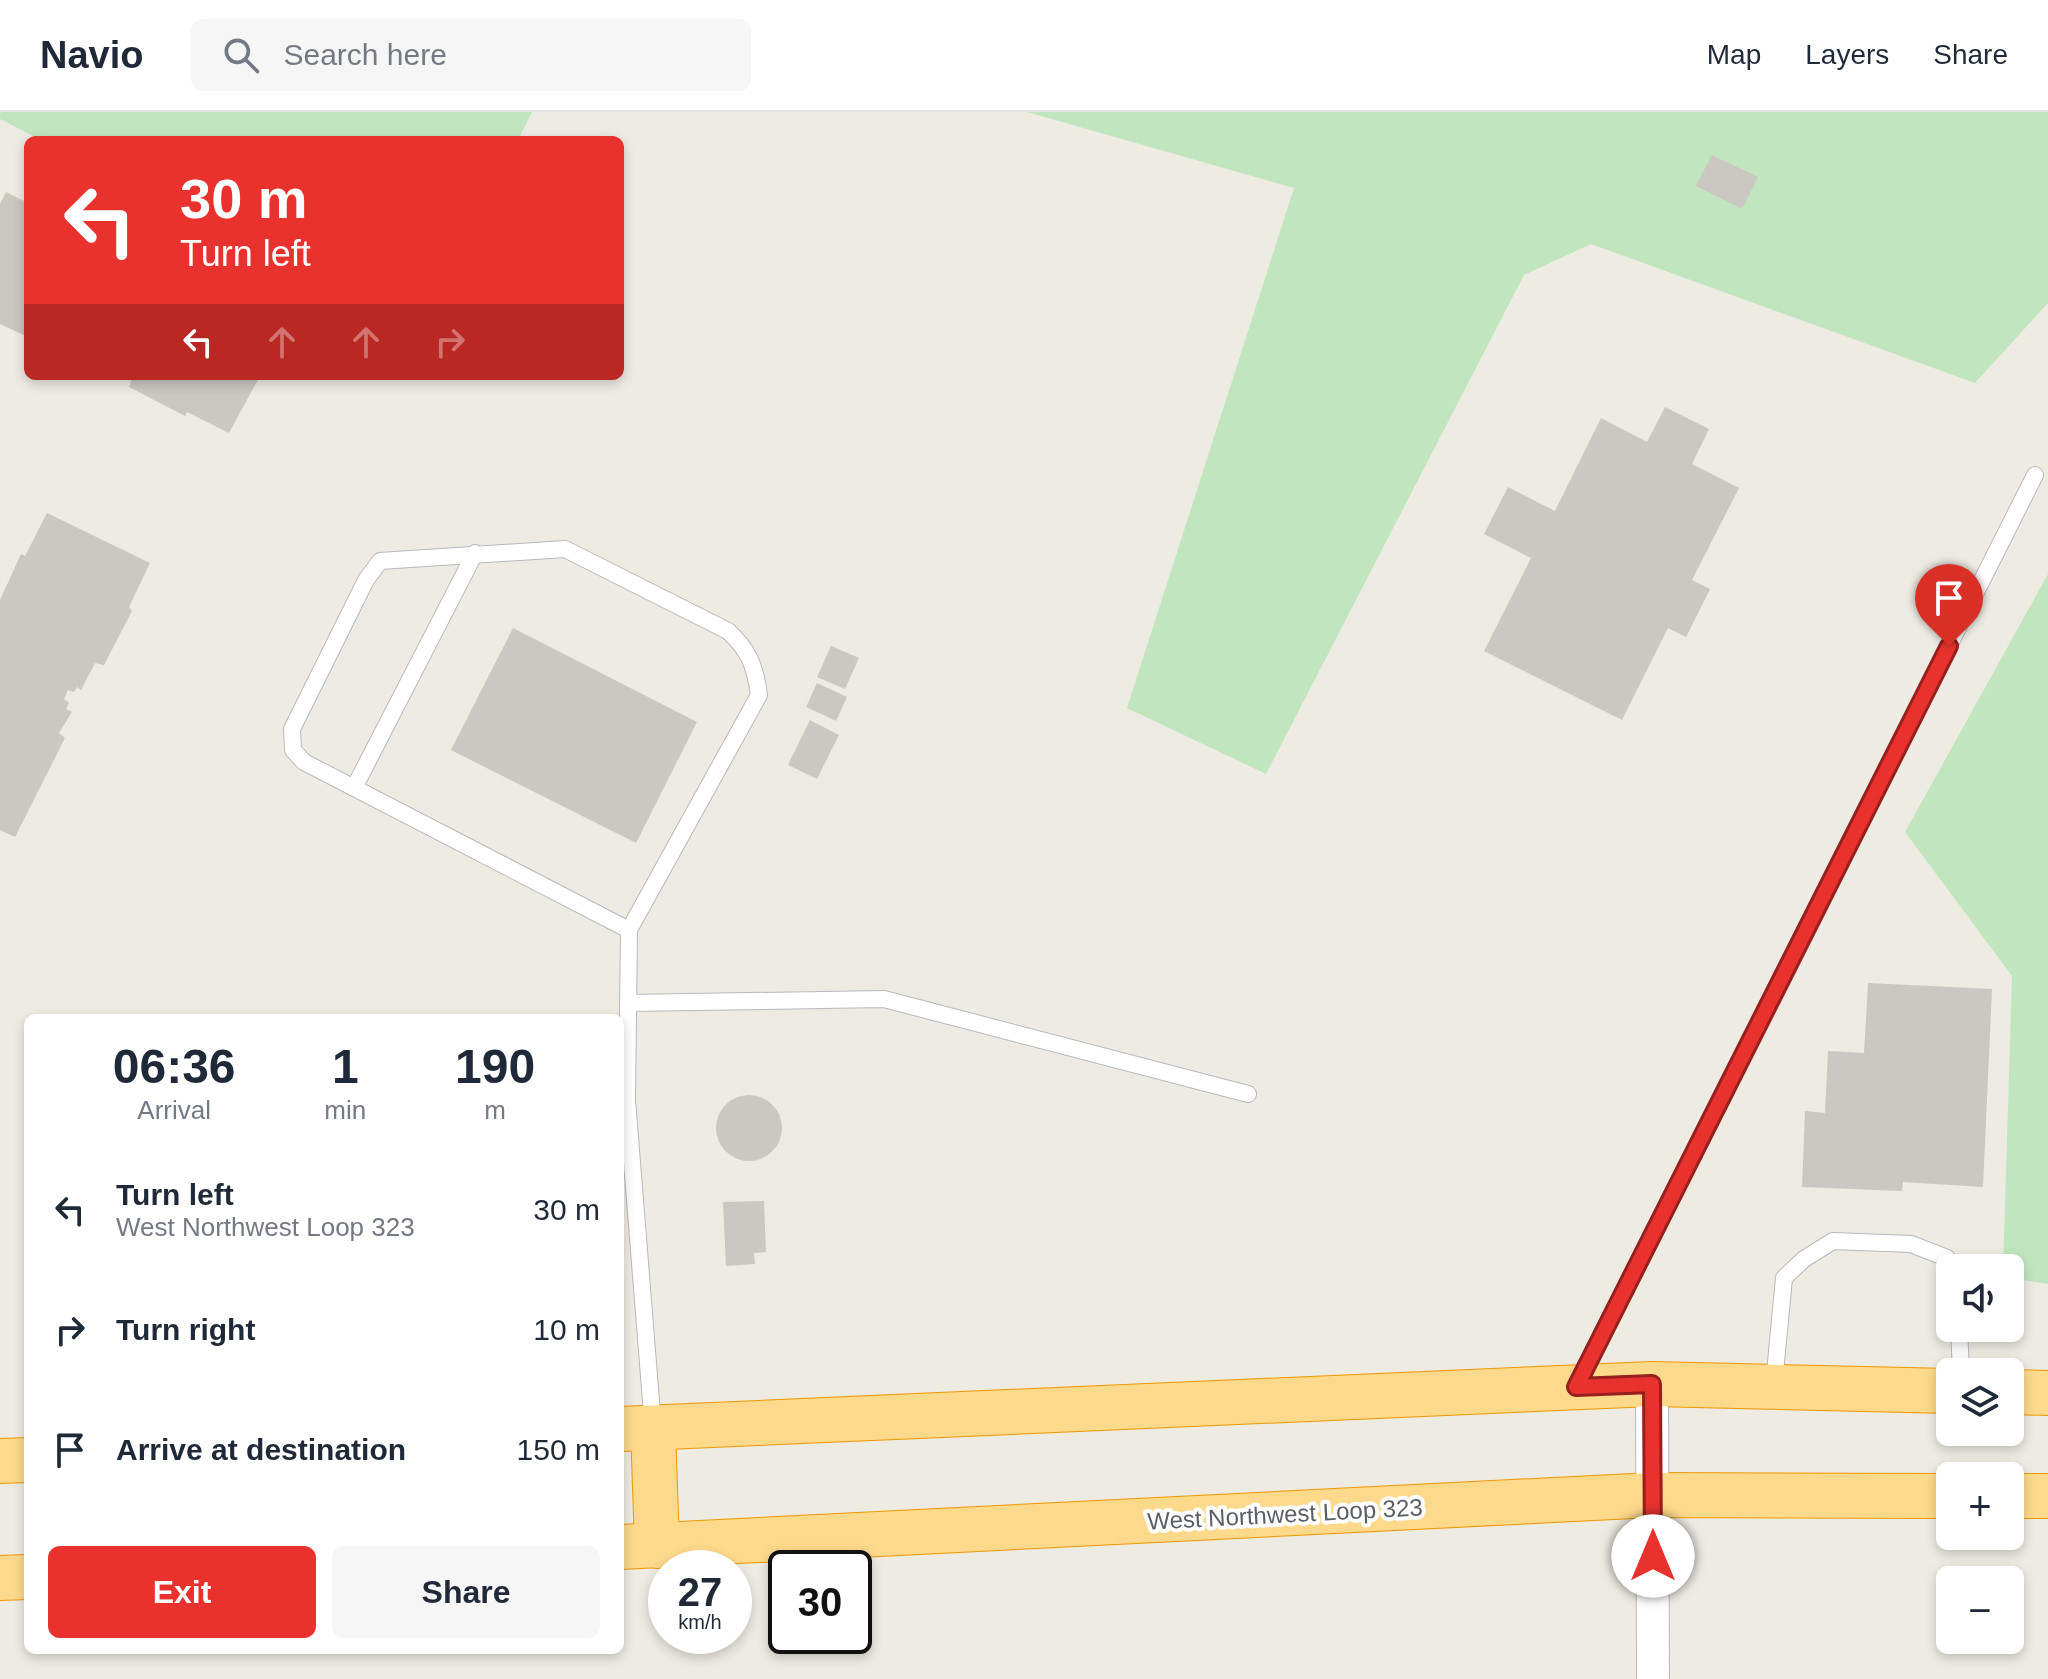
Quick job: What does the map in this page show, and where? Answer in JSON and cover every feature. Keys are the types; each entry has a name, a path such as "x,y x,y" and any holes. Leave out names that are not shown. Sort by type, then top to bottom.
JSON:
{"highway":[{"path":"638,1546 636,1429 1652,1384 1936,1391"},
{"path":"2024,1392 2048,1393"},
{"path":"0,1461 24,1460"},
{"name":"West Northwest Loop 323","path":"638,1546 1653,1495 1936,1496"},
{"path":"2024,1496 2048,1496"},
{"path":"0,1578 24,1577"}],"street":[{"path":"1652,1384 1653,1679"}],"lane":[{"path":"1576,1387 2035,475"},
{"path":"629,930 304,762 293,750 292,729 366,580 380,561 565,549 728,631 746,647 755,667 759,695 629,930 627,1100 636,1429"},
{"path":"354,788 475,553"},
{"path":"628,1003 884,999 1248,1094"},
{"path":"1773,1387 1784,1278 1804,1259 1833,1241 1911,1244 1937,1254"}],"green space":[{"path":"0,112 532,112 520,136 33,136 0,119"},
{"path":"1027,112 2048,112 2048,303 1975,383 1591,244 1524,275 1266,774 1127,708 1294,188"},
{"path":"2048,574 2048,1284 2024,1280 2024,1254 2003,1254 2012,976 1905,832"}],"building":[{"path":"1712,155 1758,177 1742,209 1696,186"},
{"path":"6,192 24,201 24,335 0,324 0,204"},
{"path":"131,380 258,380 229,433 187,412 185,416 129,387"},
{"path":"1665,407 1709,429 1692,464 1739,488 1692,580 1710,589 1686,637 1668,628 1622,720 1484,651 1531,558 1484,534 1508,487 1555,511 1601,418 1647,442"},
{"path":"47,513 150,563 129,607 132,611 104,665 95,663 81,690 77,687 74,692 68,690 64,699 69,703 66,709 72,712 59,733 65,738 15,837 0,830 0,600 21,554 25,556"},
{"path":"513,628 697,722 636,843 451,750"},
{"path":"831,646 859,658 845,689 817,677"},
{"path":"817,683 847,697 836,721 806,707"},
{"path":"810,720 839,735 817,779 788,765"},
{"path":"1868,983 1992,989 1983,1187 1903,1182 1902,1191 1802,1187 1805,1111 1825,1113 1828,1051 1864,1053"},
{"path":"755,1095 773,1104 780,1115 780,1141 773,1152 762,1159 743,1161 730,1156 721,1147 716,1122 721,1109 730,1100"},
{"path":"764,1201 766,1252 754,1253 755,1264 726,1266 723,1202"}],"route":[{"path":"1653,1556 1652,1384 1576,1387 1949,646"}]}
